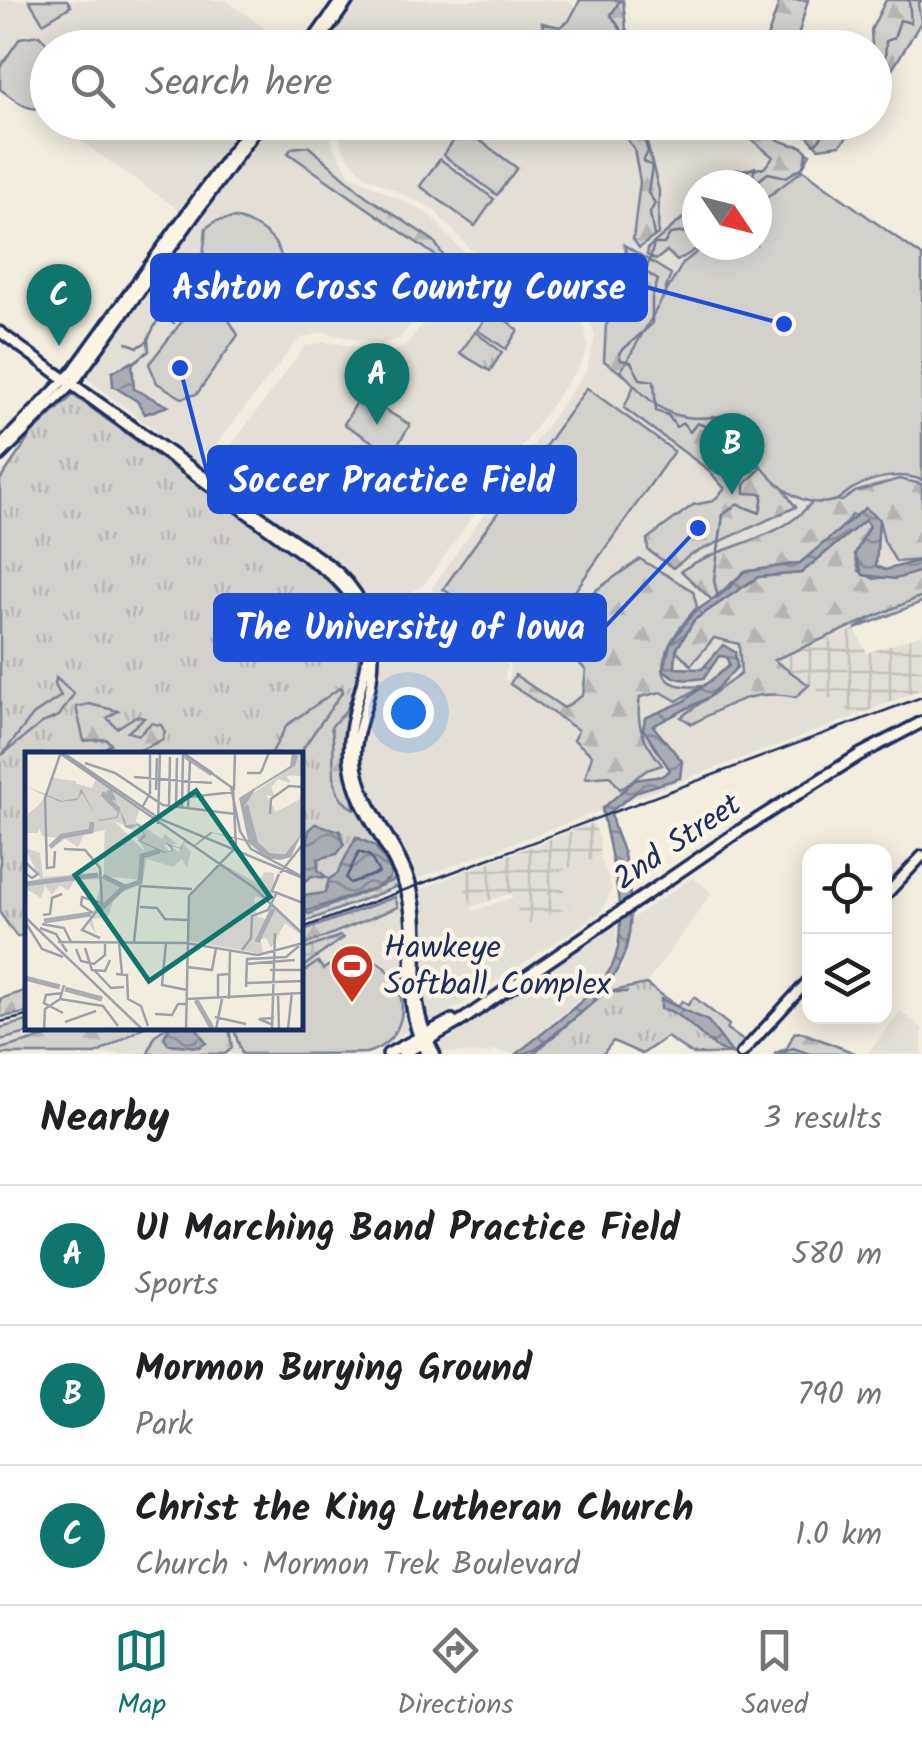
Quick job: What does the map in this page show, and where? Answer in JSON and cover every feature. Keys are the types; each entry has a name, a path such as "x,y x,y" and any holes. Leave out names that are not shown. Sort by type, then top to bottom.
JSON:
{"main road":[{"path":"319,30 340,0"},
{"path":"328,30 349,0"},
{"path":"0,446 69,382 240,140"},
{"path":"0,456 69,382 145,287 249,140"},
{"path":"145,287 160,260"},
{"path":"0,332 330,574 351,598 364,626 369,660 350,738 352,776 408,888 409,1015 424,1043 436,1054"},
{"name":"2nd Street","path":"402,1054 835,769 922,722"},
{"path":"892,888 922,856"},
{"path":"742,1054 802,988"},
{"name":"2nd Street","path":"388,1054 424,1043"}],"shaded area":[{"path":"0,0 226,0 267,30 30,30 30,107 0,89"},
{"path":"351,0 566,0 608,30 330,30"},
{"path":"79,140 239,140 185,214"},
{"path":"255,140 332,140 350,174 430,215 464,253 420,312 387,286 382,291 417,316 399,339 381,345 323,332 299,339 200,465 84,376"},
{"path":"341,140 761,140 922,256 922,602 774,660 856,716 411,881 361,778 358,748 377,665 374,627 427,595 503,656 508,665 504,679 509,681 510,657 447,607 433,594 432,587 587,369 595,336 589,318 576,304 501,274 471,250 432,208 365,176 344,152"},
{"path":"469,261 519,293 571,308 584,325 588,346 582,362 423,586 375,612 354,579 335,561 211,473 305,346 324,342 393,352 407,344"},
{"path":"855,629 867,653 922,634 922,689 856,716 773,660"},
{"path":"593,823 600,839 600,857 558,872 570,906 524,926 511,893 472,907 458,874"},
{"path":"600,857 612,889 602,911 461,1005 429,1023 425,1021 418,891 458,874 473,911 513,897 524,925 569,906 558,872"},
{"path":"693,877 712,893 646,984 604,993 623,967 631,919"},
{"path":"402,895 408,1031 370,1054 0,1054 0,1026 25,1020 25,1029 302,1029 302,932"},
{"path":"616,926 616,952 605,977 516,1054 492,1050 489,1054 440,1052 438,1045"},
{"path":"900,1011 922,1028 922,1054 867,1054"}],"green space":[{"path":"29,0 67,0 71,6 43,23"},
{"path":"580,0 623,0 627,30 544,30 542,23 560,27 569,21"},
{"path":"780,0 808,0 800,30 770,30"},
{"path":"886,0 922,0 918,4 921,22 892,70 892,30 871,30"},
{"path":"30,36 30,108 0,89 0,67 20,38"},
{"path":"454,140 479,140 517,168 497,195 443,155"},
{"path":"628,140 646,140 659,191 658,234 639,248 633,239 640,181 634,149"},
{"path":"752,140 778,140 801,146 810,154 801,170 922,262 795,179 772,194 772,170 733,170 764,168 773,157"},
{"path":"811,140 844,140 840,145 818,148"},
{"path":"308,146 366,196 434,241 449,265 288,153 292,148"},
{"path":"440,159 494,199 475,226 420,186"},
{"path":"803,170 922,256 922,480 897,476 870,481 834,501 816,503 800,498 770,477 729,415 693,418 668,412 621,371 687,260 772,260 772,194"},
{"path":"235,218 265,233 280,252 281,272 273,288 258,298 239,299 220,286 203,257 206,228 216,221"},
{"path":"682,219 682,258 677,261 667,251 656,260 647,255 648,248"},
{"path":"624,245 671,274 656,317 752,436 796,507 690,555 673,568 648,550 647,539 693,505 713,501 725,489 707,469 624,408 635,383 604,361 606,325 627,298 632,272"},
{"path":"197,302 223,310 238,335 197,394 182,398 157,383 149,364"},
{"path":"492,309 518,330 506,349 477,330"},
{"path":"475,332 502,352 490,371 460,353"},
{"path":"587,388 674,451 563,608 557,612 525,607 497,626 443,589"},
{"path":"73,395 324,576 347,603 358,627 362,649 344,737 347,781 359,812 400,885 302,922 302,752 25,752 25,935 17,937 0,913 0,480 32,433"},
{"path":"361,395 410,425 392,454 344,424"},
{"path":"899,479 922,484 922,560 896,562 884,541 879,519 852,515 834,537 800,563 744,572 712,600 681,571 789,523 816,496 842,501 855,492"},
{"path":"865,520 869,526 855,554 859,571 874,579 922,571 922,596 774,660 809,685 796,697 754,696 692,724 681,717 741,674 739,644 714,638 691,665 676,650 694,620 758,577 801,573"},
{"path":"640,559 693,591 697,607 670,645 663,671 668,680 681,686 702,686 677,701 661,692 640,697 642,733 662,765 647,770 620,789 610,776 585,778 592,755 574,740 578,730 510,684 515,675 564,708 583,695 586,670 571,655 582,630 571,608"},
{"path":"922,596 922,602 855,629 887,608"},
{"path":"360,641 361,666 344,749 354,809 338,793 331,727 347,709 356,685"},
{"path":"56,678 74,694 59,716 42,723 2,755 33,715 61,696"},
{"path":"341,687 343,691 300,752 272,752 287,725"},
{"path":"89,704 118,711 107,718 117,728 136,716 144,718 128,732 139,735 151,723 161,725 165,732 162,740 136,752 98,752 111,744 106,739 84,741 76,707"},
{"path":"397,879 399,884 302,923 302,910 309,914"},
{"path":"395,897 398,907 302,946 302,931"},
{"path":"340,936 343,938 302,968 302,950"},
{"name":"Hawkeye Softball Complex","path":"350,954 369,958 384,967 401,997 396,1030 385,1044 366,1053 242,1054 234,1029 302,1029 302,973 318,962 323,969"},
{"path":"646,984 678,1006 682,1001 688,1005 694,997 745,1042 735,1054 692,1054 667,1037 642,1054 613,1041 603,1054 533,1054 604,993"},
{"path":"25,991 25,1013 0,1017 0,999"},
{"path":"25,1022 25,1029 44,1029 0,1040 0,1028"},
{"path":"75,1029 140,1029 96,1054 0,1054 0,1049"},
{"path":"164,1029 229,1029 232,1048 225,1054 148,1054 155,1035"},
{"path":"801,1032 857,1054 774,1054 787,1048 794,1033"}],"water":[{"path":"132,362 134,389 168,406 145,414 137,401 113,386 112,372"},
{"path":"865,508 879,519 876,566 885,570 922,560 922,571 895,579 863,575 855,554 869,526 865,520 801,573 758,577 694,620 676,650 675,668 702,669 723,645 735,652 737,667 709,697 653,726 682,761 680,778 638,791 611,811 624,855 631,907 630,930 617,971 588,1007 537,1048 516,1054 584,999 613,964 618,947 619,908 602,809 635,780 662,776 670,770 643,729 645,718 683,702 729,666 727,657 719,656 704,678 673,677 664,670 670,644 693,613 727,590 744,572 800,563"},
{"path":"315,824 340,831 344,845 337,854 318,859 318,870 327,878 312,876 302,884 302,854 306,852 309,830"},
{"path":"356,837 375,846 391,870 390,878 375,888 302,910 302,896 325,893 329,879 337,874"},
{"path":"661,999 708,1021 732,1053 715,1046 679,1016 661,1009"},
{"path":"168,1029 197,1029 206,1043 199,1047 168,1044 164,1037"}],"waterway":[{"path":"620,0 611,15 621,30"},
{"path":"892,39 900,20 911,23 909,0"},
{"path":"644,140 648,152 643,161 652,166 648,193 655,203 650,213 654,236"},
{"path":"815,144 819,140"},
{"path":"772,174 786,177 803,167 807,152"},
{"path":"749,170 755,167 754,170"},
{"path":"682,232 670,234 664,244 654,244 646,272 658,280 652,298 652,324 619,353 621,360 631,362 640,379 654,381 656,411 668,415 676,427 683,423 690,432 697,423 713,429 712,416 728,418 732,427 725,438 727,454 738,456 744,467 755,463 760,469 745,484 745,493 763,494 760,513 737,504 723,515 714,580 718,598"},
{"path":"133,363 149,351 148,339 171,294 165,289"},
{"path":"163,316 174,323"},
{"path":"127,343 138,347 148,341"},
{"path":"605,992 627,992"},
{"path":"780,1054 793,1048 810,1054"}],"railway":[{"path":"302,928 922,697"},
{"path":"0,1022 25,1017"}],"place":[{"name":"Ashton Cross Country Course","path":"784,324"},
{"name":"Christ the King Lutheran Church","path":"59,346"},
{"name":"Soccer Practice Field","path":"180,368"},
{"name":"UI Marching Band Practice Field","path":"377,425"},
{"name":"Mormon Burying Ground","path":"732,495"},
{"name":"The University of Iowa","path":"698,528"},
{"name":"Hawkeye Softball Complex","path":"352,1004"}]}
